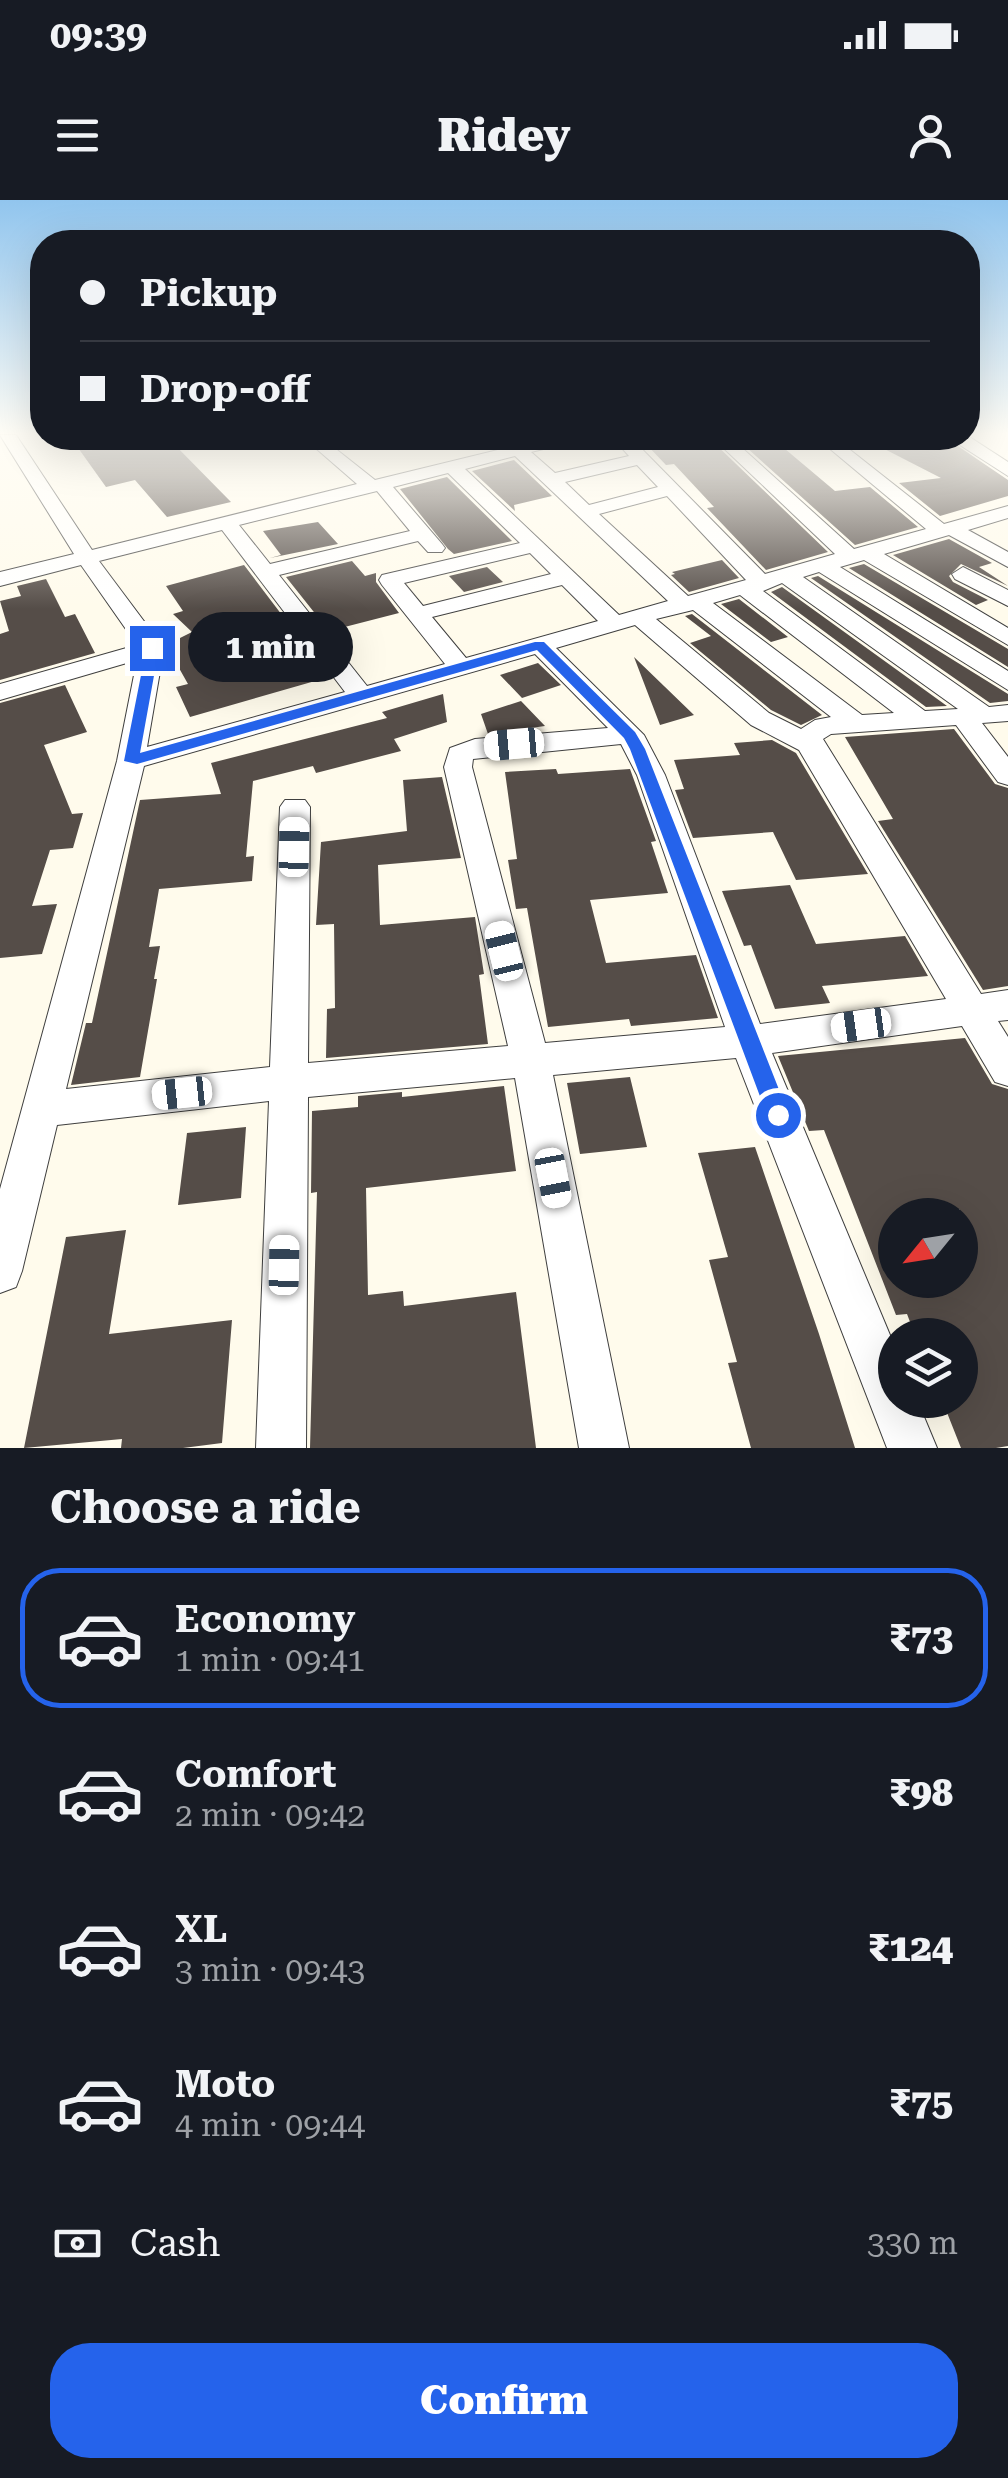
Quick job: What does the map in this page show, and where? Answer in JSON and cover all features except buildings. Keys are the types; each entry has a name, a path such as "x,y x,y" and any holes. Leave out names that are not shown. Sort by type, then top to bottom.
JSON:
{"street":[{"path":"0,1271 131,761 152,648 46,493"},
{"path":"0,579 343,493"},
{"path":"384,493 450,566"},
{"path":"480,493 566,577 760,718 809,744 990,1007 1008,1070"},
{"path":"565,493 691,603 856,724"},
{"path":"584,512 655,493"},
{"path":"675,493 754,586 919,720"},
{"path":"786,493 860,557 1008,638"},
{"path":"898,493 946,529 1008,561"},
{"path":"131,761 1008,512"},
{"path":"226,522 362,696"},
{"path":"265,572 423,534"},
{"path":"461,668 390,580 534,546"},
{"path":"824,566 1008,682"},
{"path":"963,574 1008,603"},
{"path":"418,614 566,577"},
{"path":"788,577 985,715 1008,776"},
{"path":"976,618 1008,603"},
{"path":"540,645 630,735 650,775 748,1041 912,1448"},
{"path":"0,692 152,648"},
{"path":"809,744 814,730 985,715"},
{"path":"604,1448 531,1062 458,767 460,754 475,748 630,735"},
{"path":"281,1448 295,808"},
{"path":"42,1109 288,1082 748,1041 990,1007"}],"route":[{"path":"152,648 131,761 540,645 630,735 638,749 778,1115"}]}
